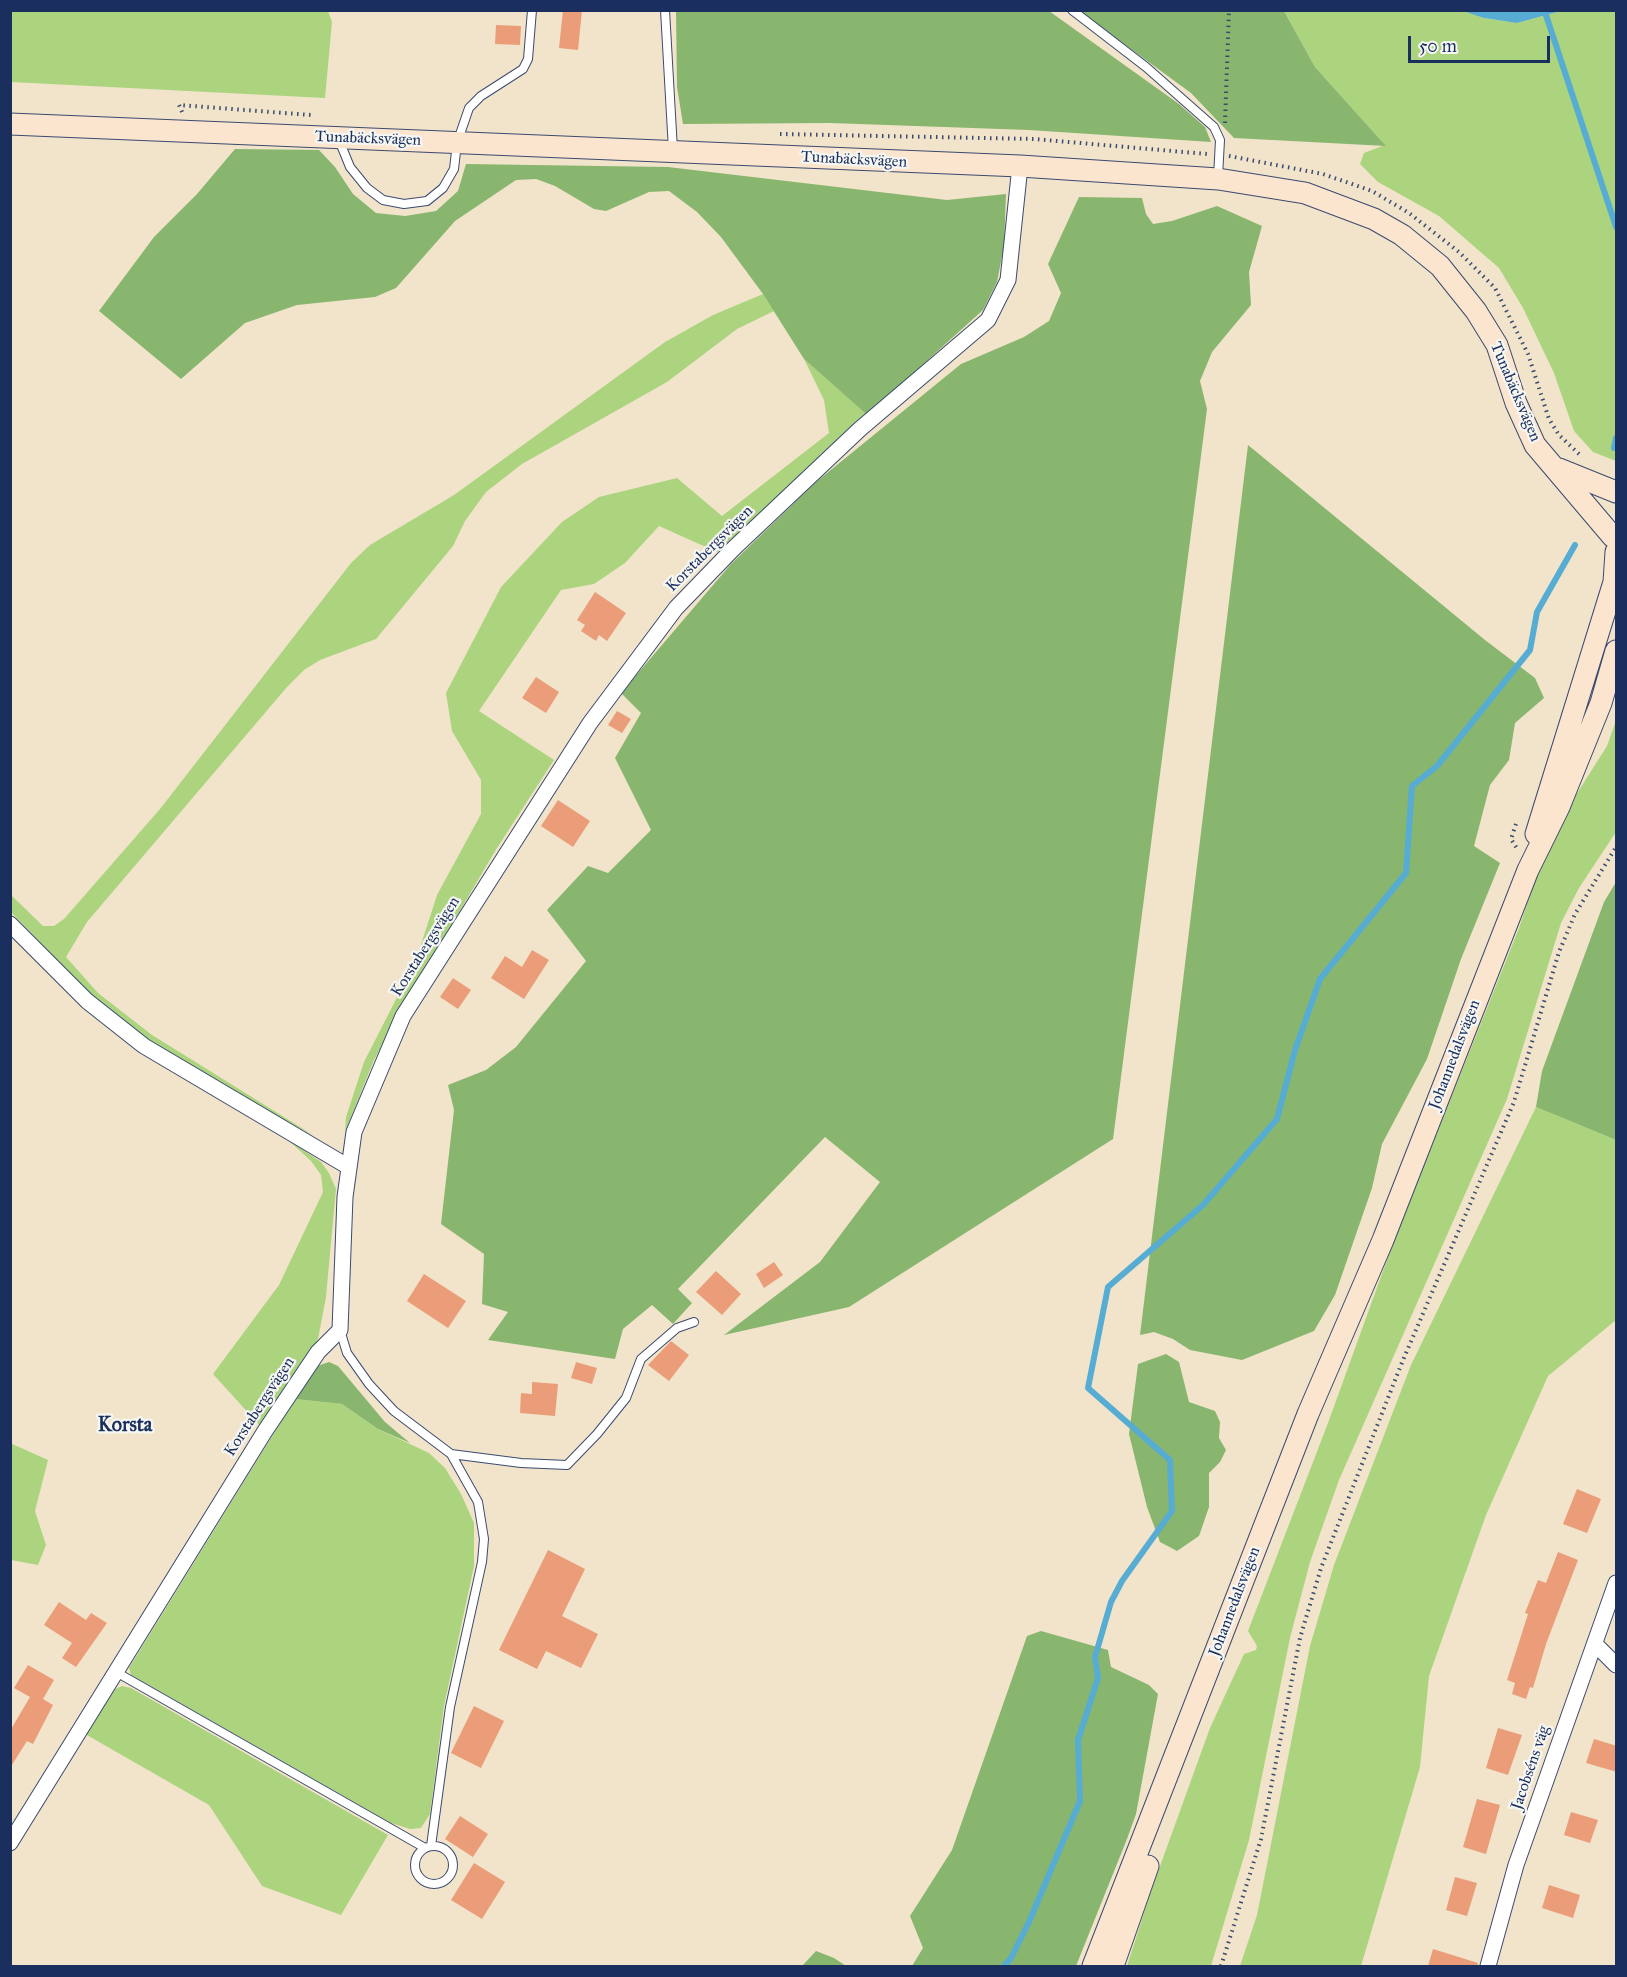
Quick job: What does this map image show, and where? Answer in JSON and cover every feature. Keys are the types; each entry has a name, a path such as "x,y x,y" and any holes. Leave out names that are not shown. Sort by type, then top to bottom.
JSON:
{"main road":[{"name":"Tunabäcksvägen","path":"10,124 1020,166 1218,179 1305,193 1335,202 1374,219 1421,249 1457,285 1497,345 1526,427 1536,445 1615,540"},
{"name":"Tunabäcksvägen","path":"1556,468 1617,492"},
{"name":"Johannedalsvägen","path":"1528,870 1540,816 1614,582 1615,540"},
{"name":"Johannedalsvägen","path":"1093,1966 1308,1414 1383,1240 1528,870 1559,807 1600,703 1617,651"},
{"name":"Johannedalsvägen","path":"1113,1966 1179,1780 1322,1418 1383,1240"}],"street":[{"name":"Korstabergsvägen","path":"10,1842 265,1431 318,1352 339,1330 347,1166 354,1132 365,1102 403,1016 590,723 676,608 734,548 860,429 988,320 1008,280 1020,166"},
{"path":"10,924 87,1001 136,1040 347,1166"},
{"name":"Jacobséns väg","path":"1488,1966 1516,1865 1617,1583"},
{"path":"1595,1644 1617,1665"}],"lane":[{"path":"339,138 350,167 367,188 383,200 404,204 427,201 443,189 454,169 457,143 469,108 481,96 523,69 528,58 532,10"},
{"path":"1072,10 1187,101 1214,127 1220,140 1218,179"},
{"path":"665,12 673,152"},
{"path":"451,1454 520,1463 567,1466 626,1398 641,1359 677,1328 694,1322"},
{"path":"116,1672 428,1847 444,1849 452,1859 453,1866 448,1878 437,1884 424,1881 416,1871 416,1858 428,1847 450,1707 482,1562 484,1539 478,1502 451,1454 394,1411 369,1384 347,1353 339,1330"}],"path":[{"path":"1220,140 1227,116 1229,10"},
{"path":"777,134 1034,139 1219,155 1323,174 1372,190 1409,213 1459,252 1495,288 1528,354 1549,419 1559,435 1587,460"},
{"path":"1221,1966 1261,1839 1300,1638 1322,1568 1403,1360 1514,1102 1559,952 1575,914 1617,847"}],"green space":[{"path":"1463,10 1484,18 1517,23 1561,11 1616,11 1616,461 1593,452 1574,431 1554,373 1523,308 1499,268 1439,216 1378,182 1360,164 1364,153 1385,145 1315,67 1284,11"},
{"path":"10,11 328,11 332,22 325,98 11,82"},
{"path":"676,11 1049,11 1179,104 1205,127 1211,142 1029,130 830,123 683,124 677,87"},
{"path":"1079,11 1284,11 1315,67 1386,146 1234,138 1191,93"},
{"path":"235,149 319,150 335,167 353,194 376,213 405,216 436,211 458,191 466,164 668,167 947,200 1006,194 1004,246 997,282 983,310 867,415 804,359 763,294 721,237 697,212 669,191 649,192 606,211 594,209 555,186 536,179 516,180 455,221 396,288 375,297 297,305 245,323 181,379 99,311 154,237 197,194"},
{"path":"1079,197 1142,198 1146,214 1153,224 1172,221 1217,206 1262,226 1249,272 1251,305 1212,352 1200,381 1207,409 1113,1139 849,1307 724,1335 820,1262 880,1182 825,1137 678,1289 692,1303 673,1324 652,1305 623,1329 615,1359 488,1340 508,1312 482,1304 484,1254 441,1224 454,1110 448,1085 486,1070 516,1047 586,961 547,910 588,866 608,873 651,830 615,758 641,713 621,693 731,564 816,482 961,364 1024,337 1049,321 1061,293 1048,264"},
{"path":"763,294 774,311 737,329 667,382 522,464 486,492 465,521 453,546 376,639 320,660 304,670 287,687 87,922 66,957 98,993 152,1035 313,1135 244,1099 151,1042 95,999 11,912 10,894 43,926 54,926 64,919 160,809 351,563 370,545 454,495 665,342 713,315"},
{"path":"804,359 867,415 717,552 659,526 625,563 594,584 561,590 479,711 554,760 497,848 398,1015 374,1060 345,1132 346,1117 364,1062 416,960 437,895 481,814 481,780 452,731 446,693 501,587 562,522 599,497 677,478 722,516 829,433 824,400"},
{"path":"1248,445 1485,640 1535,678 1544,698 1515,723 1509,760 1490,785 1474,846 1500,863 1461,959 1427,1059 1382,1144 1372,1188 1335,1295 1314,1331 1242,1360 1190,1350 1173,1339 1154,1332 1140,1335"},
{"path":"1616,720 1616,832 1579,888 1561,923 1507,1099 1339,1480 1310,1562 1290,1638 1249,1840 1211,1966 1127,1966 1151,1891 1210,1728 1244,1654 1256,1650 1257,1646 1248,1631 1328,1423 1392,1246 1519,928 1537,875 1569,806 1607,746"},
{"path":"1616,882 1616,1140 1536,1107 1542,1071 1604,902"},
{"path":"1536,1107 1616,1140 1616,1320 1548,1376 1486,1515 1429,1676 1420,1767 1361,1966 1240,1966 1257,1915 1310,1646 1334,1565 1411,1365"},
{"path":"286,1138 321,1162 336,1189 326,1297 318,1339 261,1427 213,1374 279,1285 323,1192 321,1175 311,1161"},
{"path":"1166,1354 1179,1362 1189,1402 1215,1411 1220,1422 1219,1438 1226,1450 1220,1462 1209,1473 1209,1507 1199,1536 1177,1551 1160,1542 1147,1507 1129,1434 1138,1364"},
{"path":"329,1362 338,1366 385,1422 410,1443 378,1429 342,1404 295,1399 317,1366"},
{"path":"295,1399 342,1404 378,1429 429,1453 445,1468 461,1494 474,1523 474,1566 444,1706 430,1814 421,1828 410,1829 391,1823 131,1675 129,1668"},
{"path":"10,1443 48,1460 35,1511 46,1545 38,1565 11,1560"},
{"path":"1041,1631 1108,1650 1111,1667 1149,1685 1158,1694 1136,1814 1127,1839 1076,1966 912,1966 923,1948 910,1916 952,1850 1027,1636"},
{"path":"122,1686 131,1688 388,1835 341,1915 262,1886 209,1805 85,1734 113,1690"},
{"path":"816,1951 834,1958 846,1966 802,1966"}],"water":[{"path":"1463,11 1561,11 1517,23 1484,18"}],"building":[{"path":"563,10 582,10 578,50 559,48"},
{"path":"496,25 521,26 520,45 495,44"},
{"path":"595,592 626,613 607,641 599,635 596,641 581,631 585,625 577,620"},
{"path":"536,677 559,692 546,713 522,698"},
{"path":"617,711 631,719 622,733 608,725"},
{"path":"558,800 590,821 573,847 541,826"},
{"path":"532,950 549,960 524,999 491,978 505,956 522,967"},
{"path":"453,978 471,990 458,1009 440,997"},
{"path":"774,1262 783,1275 764,1288 756,1274"},
{"path":"716,1271 741,1294 722,1315 696,1292"},
{"path":"424,1274 466,1301 448,1328 407,1301"},
{"path":"671,1341 689,1355 669,1381 648,1365"},
{"path":"576,1362 597,1368 592,1384 571,1378"},
{"path":"532,1382 558,1384 555,1416 520,1413 521,1393 532,1394"},
{"path":"1577,1489 1601,1499 1587,1533 1563,1524"},
{"path":"548,1550 585,1569 562,1616 598,1634 581,1668 546,1651 537,1669 499,1650"},
{"path":"1558,1552 1578,1560 1546,1644 1533,1688 1530,1687 1526,1699 1512,1694 1515,1683 1507,1680 1528,1614 1525,1613 1538,1580 1546,1583"},
{"path":"59,1602 86,1620 91,1613 107,1623 76,1667 62,1658 72,1643 44,1625"},
{"path":"28,1665 54,1680 43,1699 53,1705 33,1744 27,1741 10,1768 10,1731 30,1697 14,1688"},
{"path":"474,1706 504,1721 481,1768 451,1753"},
{"path":"1498,1728 1522,1735 1508,1775 1486,1768"},
{"path":"1594,1739 1617,1746 1617,1772 1586,1763"},
{"path":"1477,1799 1500,1805 1486,1854 1463,1847"},
{"path":"1571,1812 1598,1820 1590,1843 1564,1835"},
{"path":"460,1816 488,1834 473,1857 445,1839"},
{"path":"474,1863 505,1882 482,1919 451,1900"},
{"path":"1455,1877 1477,1883 1467,1916 1446,1910"},
{"path":"1549,1885 1580,1895 1573,1918 1542,1908"},
{"path":"1433,1949 1478,1963 1477,1966 1428,1966"}],"waterway":[{"path":"1546,15 1616,227"},
{"path":"1614,448 1616,438"},
{"path":"1004,1966 1011,1958 1029,1922 1080,1801 1078,1740 1098,1678 1095,1657 1111,1602 1122,1581 1172,1511 1170,1460 1088,1388 1108,1287 1203,1205 1277,1119 1295,1050 1320,979 1406,873 1412,786 1437,766 1530,650 1537,612 1575,545"}],"district":[{"name":"Korsta","path":"125,1426"}]}
